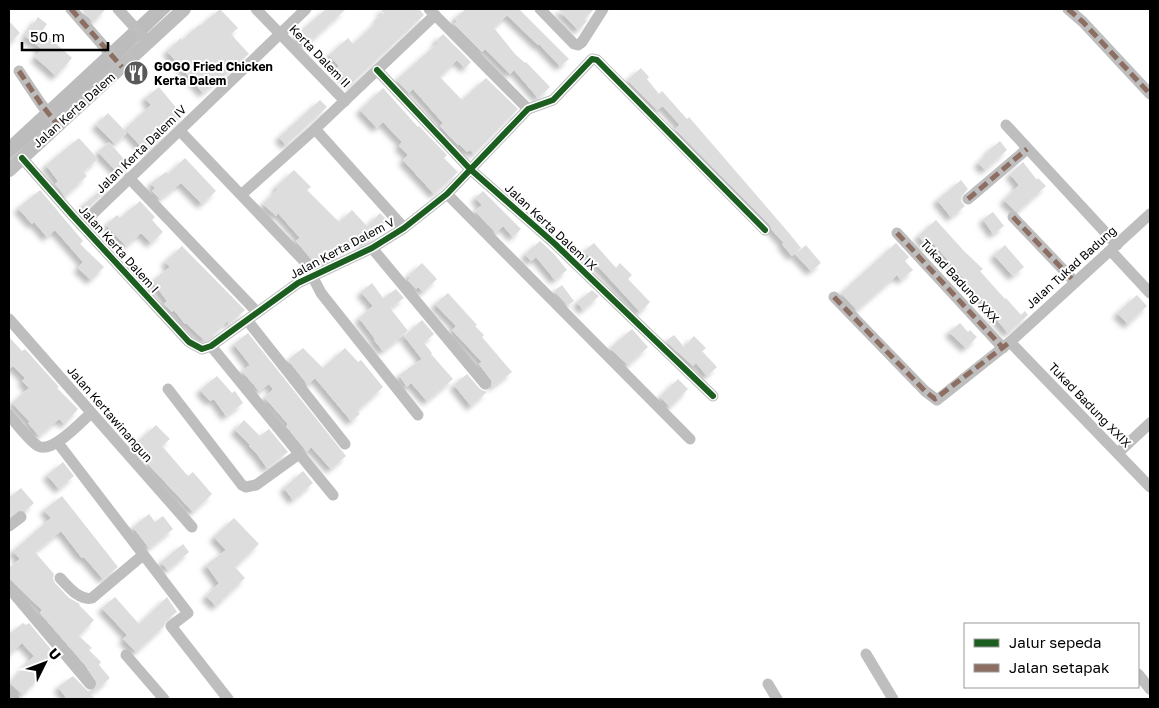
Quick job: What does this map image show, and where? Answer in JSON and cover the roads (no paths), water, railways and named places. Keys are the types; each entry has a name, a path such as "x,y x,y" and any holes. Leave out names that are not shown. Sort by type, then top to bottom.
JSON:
{"street":[{"path":"71,9 120,65"},
{"path":"118,9 146,40"},
{"name":"Jalan Kerta Dalem","path":"9,170 56,122 146,40 184,9"},
{"name":"Kerta Dalem II","path":"256,9 345,101"},
{"name":"Jalan Kerta Dalem IV","path":"81,225 180,131 278,32 306,9"},
{"path":"540,9 574,44 578,45 582,42 603,9"},
{"path":"1068,9 1083,22 1150,94"},
{"path":"242,194 345,101 432,12 528,109"},
{"name":"Jalan Kerta Dalem V","path":"207,348 298,283 372,248 404,228 447,194 528,109 553,100 588,61 594,59 765,230"},
{"name":"Jalan Kerta Dalem IX","path":"377,70 470,169 555,244 713,396"},
{"path":"19,71 41,104 56,122"},
{"path":"1006,125 1114,248 1150,293"},
{"path":"315,129 404,228"},
{"path":"180,131 306,262 321,293 418,414"},
{"path":"968,199 1027,149"},
{"name":"Jalan Kerta Dalem I","path":"22,158 189,342 198,348 207,348 333,496"},
{"path":"130,178 252,316 345,444"},
{"path":"447,194 690,439"},
{"name":"Jalan Tukad Badung","path":"834,297 925,391 936,399 1007,345 1150,214"},
{"path":"1013,217 1075,282"},
{"name":"Tukad Badung XXX","path":"897,233 1007,345"},
{"path":"372,248 485,384"},
{"name":"Jalan Kertawinangun","path":"9,319 192,527"},
{"name":"Tukad Badung XXIX","path":"1007,345 1118,453 1150,487"},
{"path":"168,389 242,485 246,487 256,485 299,454"},
{"path":"9,415 40,448 58,443 92,413"},
{"path":"1118,453 1150,423"},
{"path":"58,443 188,613 171,626 226,699"},
{"path":"9,526 21,517"},
{"path":"60,578 71,590 84,598 92,598 144,555"},
{"path":"9,588 90,684"},
{"path":"866,654 892,699"},
{"path":"126,655 164,699"},
{"path":"1139,675 1150,689"},
{"path":"768,684 777,699"},
{"path":"9,692 14,699"}],"place":[{"name":"GOGO Fried Chicken Kerta Dalem","path":"136,73"}]}
